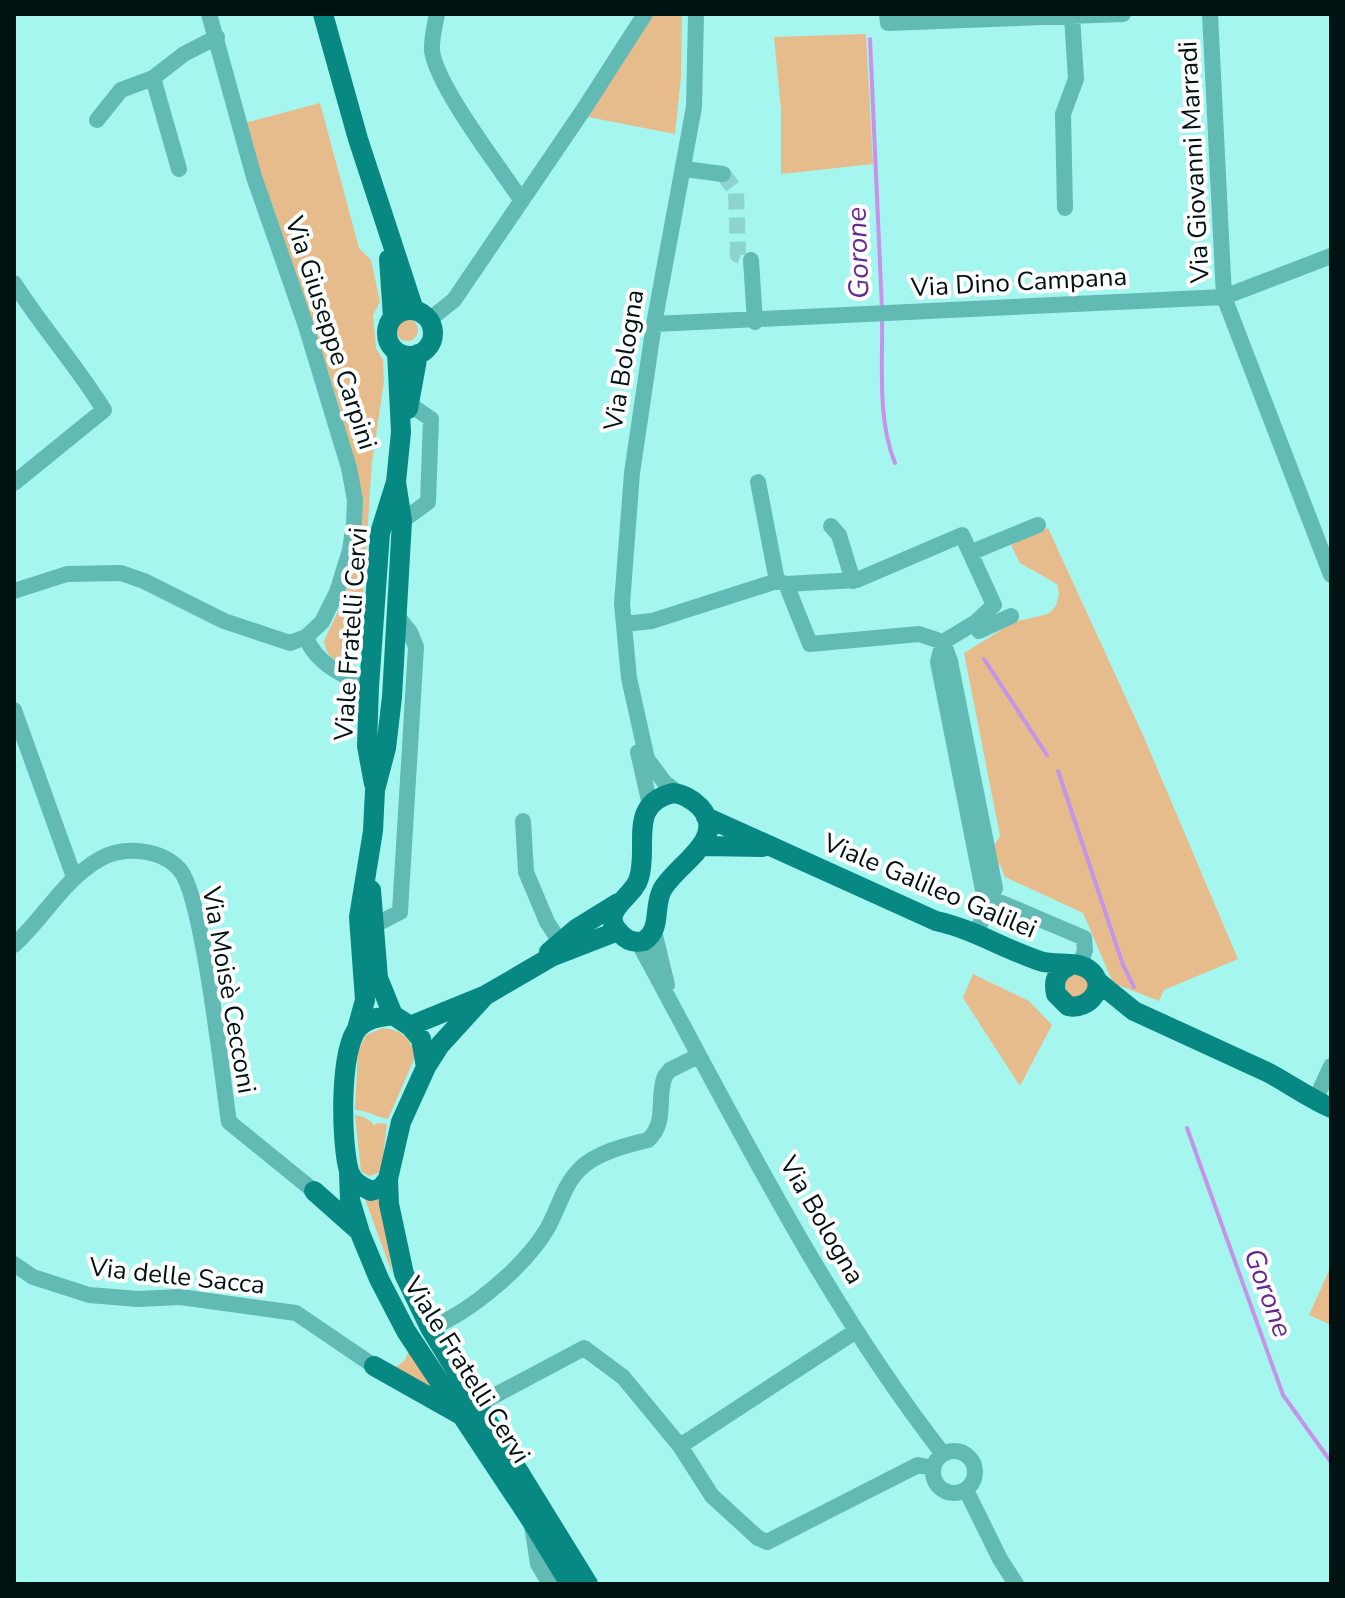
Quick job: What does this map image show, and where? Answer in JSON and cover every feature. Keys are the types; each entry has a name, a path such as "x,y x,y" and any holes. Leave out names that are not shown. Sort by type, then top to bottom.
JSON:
{"main road":[{"path":"323,14 386,227 421,315 433,330 432,340 426,349 407,353 390,344 387,333 393,317 386,227"},
{"path":"393,317 402,311 421,315"},
{"path":"401,432 409,404 407,353"},
{"path":"401,432 407,353"},
{"name":"Viale Fratelli Cervi","path":"375,790 367,746 380,533 396,482 401,432"},
{"name":"Viale Fratelli Cervi","path":"396,482 402,521 392,697 386,748 375,790 373,831 359,917 365,1000 348,1051 345,1086 349,1185 360,1233 406,1331 471,1411 588,1584"},
{"path":"532,967 560,942 631,893 640,876 642,823 650,805 665,795 680,794 698,805 706,817 708,831 703,846 675,870 666,883 646,937 628,940 618,931 612,920 618,903"},
{"name":"Viale Galileo Galilei","path":"706,817 936,921 960,926 1042,962 1074,966"},
{"path":"703,846 773,847"},
{"path":"368,862 378,978 401,1021 421,1039 426,1067"},
{"path":"357,1029 369,1019 401,1021 486,995 551,957 618,931"},
{"path":"1097,981 1092,1000 1082,1007 1068,1006 1059,999 1055,988 1058,975 1074,966 1091,971 1097,981 1134,1011 1288,1083 1302,1096 1327,1099"},
{"name":"Viale Fratelli Cervi","path":"486,995 440,1045 426,1067 401,1122 380,1185 389,1204 404,1274 471,1411 570,1584"},
{"path":"314,1191 333,1201 349,1185 380,1185"},
{"path":"314,1191 360,1233"},
{"path":"374,1366 389,1367 401,1363 407,1353 406,1331"},
{"path":"374,1366 471,1411"}],"street":[{"name":"Via Giuseppe Carpini","path":"209,14 254,177 333,411 355,500 350,550 337,592 322,622 306,637"},
{"path":"437,14 432,51 440,73 454,100 522,201"},
{"name":"Via Bologna","path":"635,715 622,604 632,473 654,324 694,107 696,14"},
{"path":"887,19 1123,14"},
{"name":"Via Giovanni Marradi","path":"1210,14 1224,297 1331,575"},
{"path":"1065,208 1063,114 1076,79 1072,16"},
{"path":"421,315 454,300 522,201 636,17"},
{"path":"97,120 121,90 153,78 184,54 217,37"},
{"path":"153,78 179,169"},
{"path":"684,169 723,174"},
{"name":"Via Dino Campana","path":"654,324 755,322 889,312 1224,297 1331,256"},
{"path":"751,260 755,322"},
{"path":"14,283 104,410 14,483"},
{"path":"402,521 428,502 431,419 409,404"},
{"path":"758,482 782,583 810,644 919,634 943,642"},
{"path":"972,552 1038,525"},
{"path":"831,526 839,535 853,581"},
{"path":"624,624 652,621 782,583 853,581 962,535 994,605 976,622 943,642 938,662 983,890 990,898 1084,938 1074,966"},
{"path":"14,591 67,574 121,573 144,581 224,621 290,643 306,637 312,653 369,687"},
{"path":"375,925 400,912 416,647 410,632 397,616"},
{"path":"976,622 979,631 1011,616"},
{"path":"943,642 950,661 995,888 976,934"},
{"path":"958,663 966,700 958,702"},
{"path":"14,710 74,877"},
{"path":"635,715 647,759 665,783 680,794"},
{"path":"635,715 637,748 650,805"},
{"path":"386,748 408,756"},
{"path":"523,821 526,872 547,922 560,942"},
{"name":"Via Moisè Cecconi","path":"14,945 74,877 102,858 127,850 156,854 179,869 190,890 200,936 229,1122 314,1191"},
{"name":"Via Bologna","path":"646,937 671,1002 698,1056 856,1331 938,1461 935,1480 943,1489 954,1493 966,1490 975,1475 974,1463 960,1451 938,1461"},
{"path":"430,1328 487,1293 518,1266 539,1243 580,1168 593,1159 648,1140 653,1135 660,1126 665,1076 670,1070 698,1056"},
{"path":"1327,1099 1331,1066"},
{"name":"Via delle Sacca","path":"14,1264 33,1277 89,1295 138,1299 180,1297 296,1313 374,1366"},
{"path":"680,1446 856,1331"},
{"path":"471,1411 584,1348 623,1377 680,1446 712,1496 758,1538 767,1542 918,1465 938,1461"},
{"name":"Via Bologna","path":"966,1490 1016,1584"},
{"path":"531,1520 538,1564 550,1584"}],"shaded area":[{"path":"654,14 682,14 681,78 675,134 588,117"},
{"path":"866,34 873,164 781,174 781,110 774,37"},
{"path":"320,103 359,248 371,260 380,302 373,315 376,348 383,360 384,382 372,462 356,655 344,662 330,656 324,641 357,557 361,509 356,475 328,371 245,123"},
{"path":"407,319 415,322 418,330 415,338 407,341 399,338 396,330 399,322"},
{"path":"1048,528 1143,735 1238,959 1164,990 1159,1001 1113,983 1083,913 1005,877 1000,865 991,858 990,852 1000,836 964,653 1014,622 1048,614 1056,606 1059,594 1057,584 1020,563 1011,545"},
{"path":"973,974 1029,1001 1052,1025 1020,1086 963,998"},
{"path":"1076,974 1087,981 1088,986 1081,997 1076,998 1065,991 1064,986 1071,975"},
{"path":"383,1028 404,1036 416,1055 388,1119 355,1110 358,1050 366,1035"},
{"path":"355,1115 364,1117 373,1126 387,1124 381,1172 370,1176 361,1172"},
{"path":"365,1199 382,1199 392,1273"},
{"path":"1331,1266 1331,1325 1309,1315"},
{"path":"410,1348 437,1395 391,1371 405,1360"}],"waterway":[{"name":"Gorone","path":"870,39 882,309"},
{"name":"Gorone","path":"882,318 883,410 895,463"},
{"name":"Gorone","path":"984,659 1047,755"},
{"name":"Gorone","path":"1058,771 1123,965 1134,987"},
{"name":"Gorone","path":"1187,1128 1283,1395 1331,1462"}],"tunnel":[{"path":"723,174 736,191 738,255 751,260"}]}
